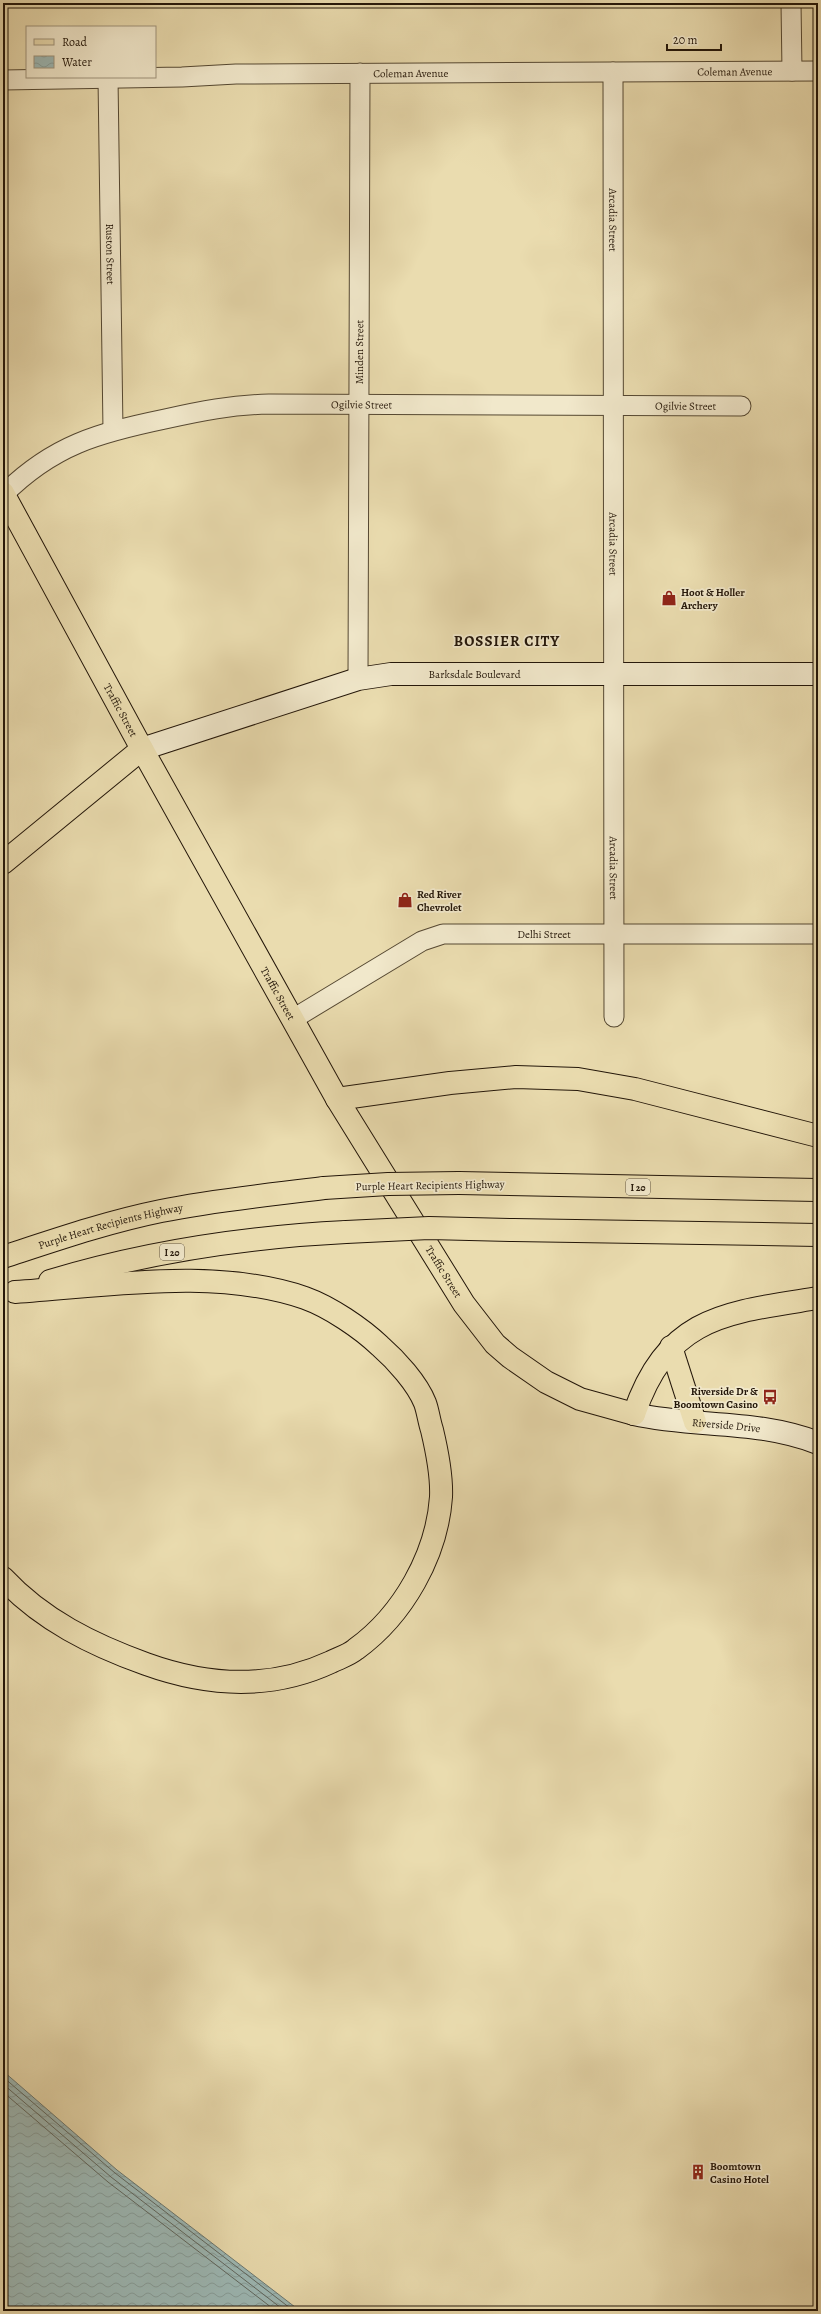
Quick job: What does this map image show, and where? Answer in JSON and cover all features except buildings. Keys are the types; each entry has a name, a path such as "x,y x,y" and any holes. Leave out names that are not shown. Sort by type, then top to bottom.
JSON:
{"main road":[{"name":"Traffic Street","path":"3,494 142,749 337,1099 464,1304 495,1344 528,1370 567,1394 601,1406 634,1414"},
{"name":"Barksdale Boulevard","path":"142,749 358,679 391,674 818,674"},
{"path":"3,863 142,749"},
{"path":"337,1099 516,1077 578,1079 635,1090 818,1136"},
{"name":"Purple Heart Recipients Highway","path":"3,1257 80,1232 160,1212 237,1198 324,1188 388,1184 459,1183 818,1190"},
{"name":"I 20","path":"9,1294 80,1272 177,1251 251,1240 346,1232 429,1228 818,1235"},
{"path":"3,1578 57,1623 108,1650 159,1668 221,1682 267,1682 314,1670 355,1651 387,1621 418,1578 432,1540 441,1496 437,1453 425,1402 396,1361 361,1328 306,1298 250,1286 204,1281 164,1280 9,1294"},
{"path":"634,1414 646,1381 660,1360 686,1334 722,1317 748,1310 818,1298"},
{"path":"672,1347 695,1422"},
{"name":"Riverside Drive","path":"634,1414 665,1420 752,1426 818,1443"}],"street":[{"path":"791,3 792,71"},
{"name":"Coleman Avenue","path":"156,77 360,73 818,71"},
{"name":"Arcadia Street","path":"613,72 615,674 614,1017"},
{"name":"Minden Street","path":"358,679 360,73"},
{"name":"Coleman Avenue","path":"3,80 108,78"},
{"name":"Ruston Street","path":"108,78 112,430"},
{"name":"Ogilvie Street","path":"3,494 33,468 54,455 94,436 112,430 224,406 741,406"},
{"name":"Delhi Street","path":"293,1019 432,936 481,933 818,934"}],"water":[{"path":"3,2071 117,2170 295,2307 295,2311 3,2311"}],"place":[{"name":"Hoot & Holler Archery","path":"669,598"},
{"name":"Red River Chevrolet","path":"405,900"},
{"name":"Riverside Dr & Boomtown Casino","path":"770,1397"},
{"name":"Boomtown Casino Hotel","path":"698,2172"}],"district":[{"name":"BOSSIER CITY","path":"507,641"}]}
